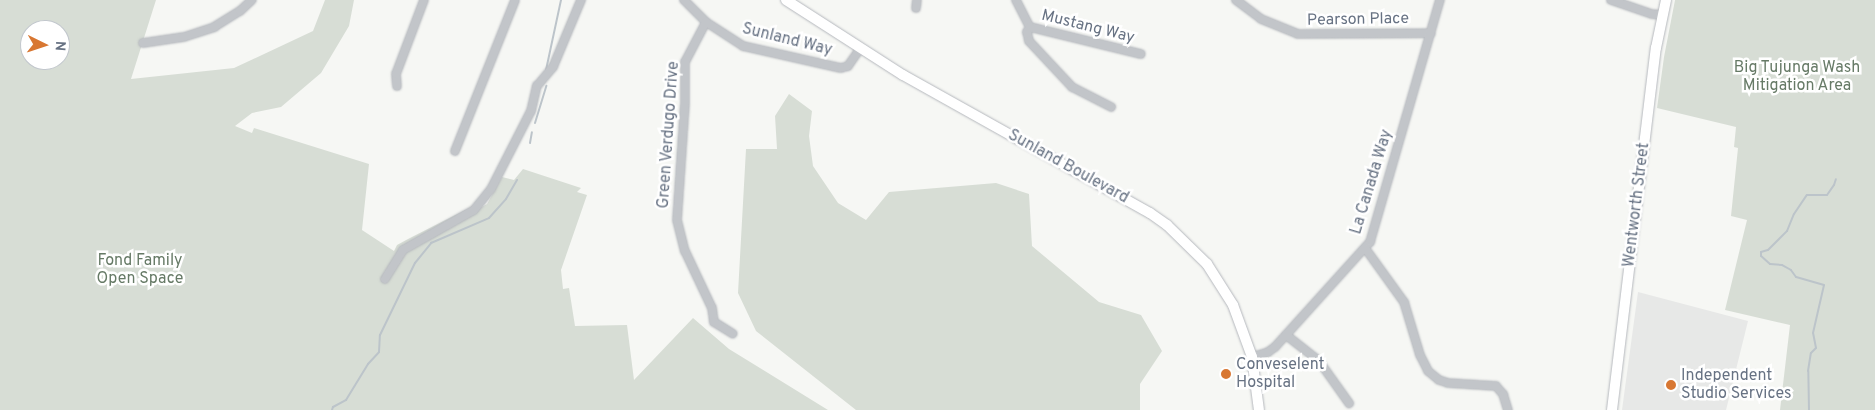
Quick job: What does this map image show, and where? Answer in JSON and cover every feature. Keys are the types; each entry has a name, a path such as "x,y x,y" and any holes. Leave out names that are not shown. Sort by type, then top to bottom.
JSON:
{"main road":[{"name":"Sunland Boulevard","path":"786,0 860,49 1150,213 1167,225 1193,248 1223,288 1242,324 1252,357 1259,410"},
{"name":"Wentworth Street","path":"1612,410 1662,15 1666,0"}],"street":[{"path":"142,42 184,37 214,27 240,11 252,0"},
{"path":"397,86 396,74 424,0"},
{"path":"455,151 515,0"},
{"path":"385,279 402,250 474,210 491,189 532,111 537,86 553,67 581,0"},
{"name":"Sunland Way","path":"684,0 706,22 743,46 841,68 848,66 860,49"},
{"name":"Mustang Way","path":"1016,0 1030,27 1140,54"},
{"name":"Pearson Place","path":"1236,0 1261,19 1298,34 1431,33"},
{"name":"La Canada Way","path":"1252,357 1268,352 1286,335 1372,240 1440,0"},
{"path":"1611,0 1652,14 1662,15"},
{"name":"Green Verdugo Drive","path":"706,22 685,62 685,103 677,220 685,251 712,308 714,322 733,334"},
{"path":"1030,27 1027,32 1029,41 1072,87 1111,107"},
{"path":"1365,248 1404,302 1410,327 1428,371 1439,380 1448,383 1496,386 1503,394 1508,410"},
{"path":"1286,335 1324,367 1349,403"}],"shaded area":[{"path":"1638,292 1748,321 1726,410 1622,410"}],"green space":[{"name":"Fond Family Open Space","path":"0,0 156,0 131,79 234,68 313,31 325,0 354,0 349,26 321,73 281,107 252,113 235,126 252,133 254,128 369,164 362,230 394,251 397,245 473,206 471,213 487,204 502,177 514,180 523,169 581,188 577,192 587,195 561,270 563,289 569,288 575,326 627,325 634,380 693,318 729,349 828,410 0,410"},
{"name":"Big Tujunga Wash Mitigation Area","path":"1675,0 1875,0 1875,410 1780,410 1790,325 1725,310 1747,220 1731,216 1738,148 1734,147 1736,127 1657,108"},
{"path":"789,94 812,111 809,136 813,166 838,203 866,220 889,192 996,183 1029,194 1032,246 1099,302 1141,315 1162,351 1140,384 1140,410 856,410 756,331 738,293 746,149 777,149 775,116"}],"waterway":[{"path":"546,70 561,0"},
{"path":"535,123 546,86"},
{"path":"530,143 532,132"},
{"path":"1809,410 1808,371 1811,353 1816,348 1813,333 1824,285 1796,277 1791,270 1782,265 1770,264 1761,256 1761,252 1768,250 1787,231 1794,214 1807,195 1827,195 1836,179"},
{"path":"332,410 333,407 346,400 368,364 379,352 380,335 415,263 431,243 489,218 506,199 517,180"}],"place":[{"name":"Conveselent Hospital","path":"1226,374"},
{"name":"Independent Studio Services","path":"1671,385"}]}
